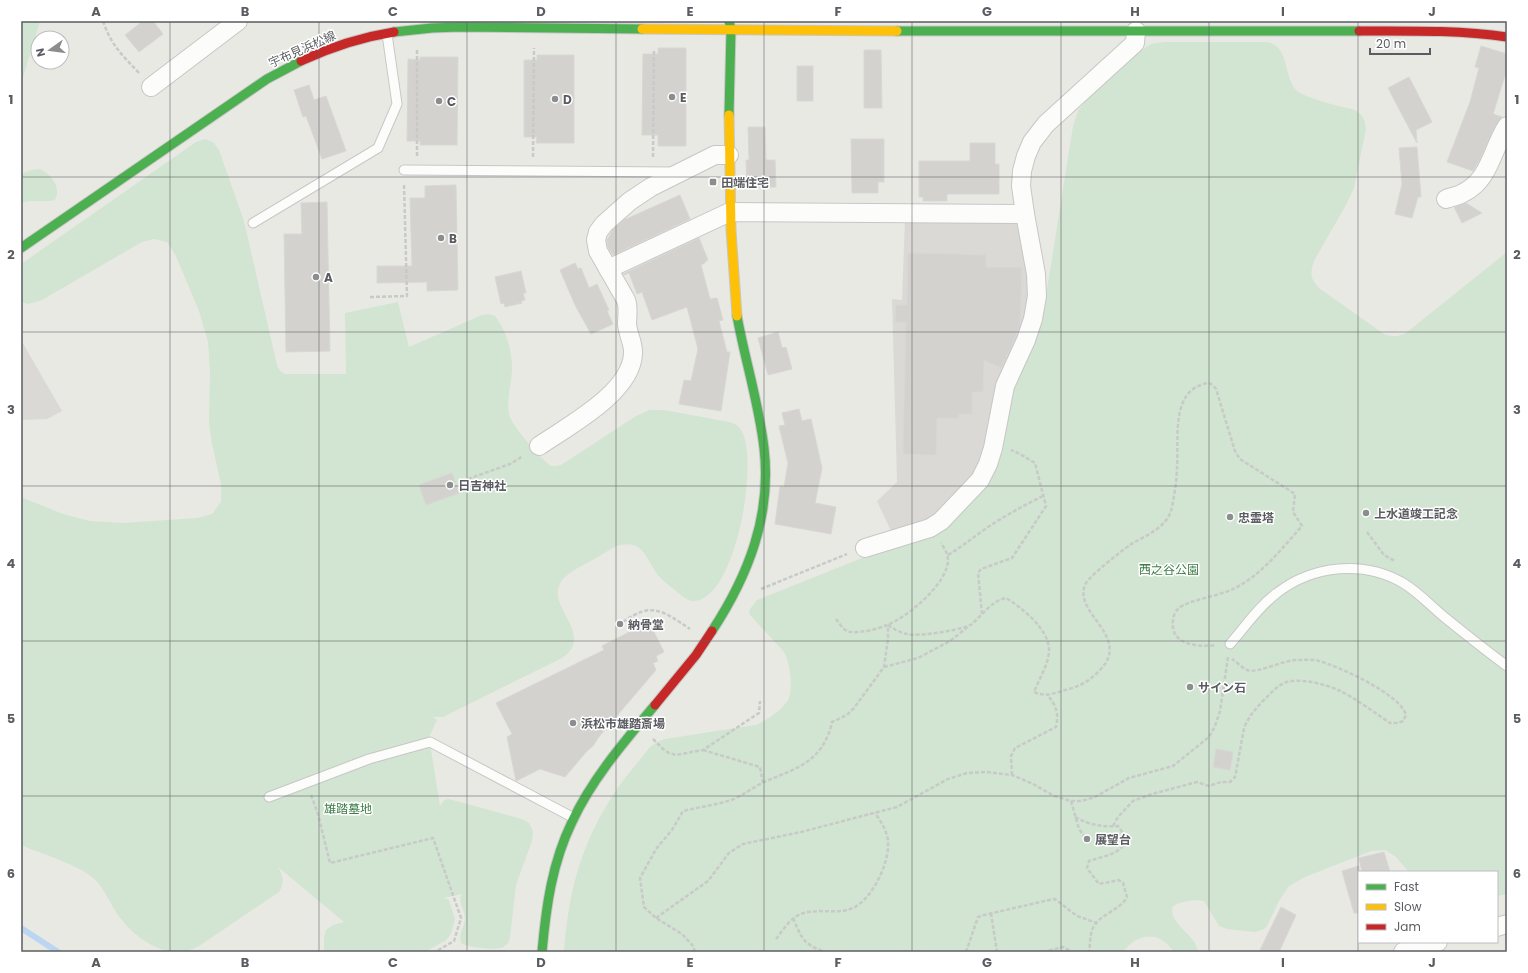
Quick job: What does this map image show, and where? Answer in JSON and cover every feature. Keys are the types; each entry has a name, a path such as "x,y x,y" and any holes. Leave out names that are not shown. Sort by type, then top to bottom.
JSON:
{"main road":[{"name":"宇布見浜松線","path":"21,248 266,79 289,66 331,48 361,38 387,32 454,24 730,25 851,31 1136,31 1231,26 1324,26 1507,34"},
{"path":"542,952 547,902 552,878 559,853 574,818 593,784 695,657 730,602 753,552 759,527 763,502 764,451 739,325 734,281 730,212 730,25"}],"street":[{"path":"151,87 238,21"},
{"path":"864,548 930,528 941,521 980,480 988,464 994,444 1005,386 1026,340 1033,319 1037,296 1036,274 1021,186 1022,171 1026,156 1032,142 1046,124 1136,43 1136,31"},
{"path":"1446,200 1473,187 1481,179 1487,170 1498,142 1507,126"},
{"path":"539,446 611,396 621,384 632,363 633,346 627,324 628,307 626,300 598,251 596,242 598,232 612,215 640,193 715,155 729,155"},
{"path":"608,268 730,212 1025,214"},
{"path":"1403,952 1434,943"}],"lane":[{"path":"253,223 378,148 397,104 387,32"},
{"path":"404,170 681,172"},
{"path":"1230,644 1263,606 1277,593 1293,582 1310,574 1348,568 1367,570 1385,575 1402,583 1418,594 1465,634 1507,666"},
{"path":"269,797 369,759 430,742 574,818"}],"path":[{"path":"103,21 108,36 119,52 151,87"},
{"path":"533,162 534,51"},
{"path":"417,52 417,161"},
{"path":"653,172 654,52"},
{"path":"370,297 407,296 404,170"},
{"path":"656,918 708,881 729,853 743,844 802,832 897,807 948,779 967,773 987,772 1012,775 1033,784 1054,796 1071,801 1081,801 1095,796 1129,778 1173,766 1204,742 1209,737 1215,726 1220,711 1230,644 1209,646 1186,644 1179,639 1172,626 1173,618 1177,609 1184,605 1228,592 1249,580 1265,566 1302,526 1294,512 1295,494 1240,459 1235,451 1216,389 1213,384 1208,382 1193,387 1181,406 1178,416 1177,468 1171,511 1167,519 1156,529 1129,546 1086,583 1084,598 1103,630 1111,652 1105,665 1090,680 1074,688 1047,695 1034,692 1048,657 1049,649 1044,634 1034,621 1006,598 999,599 950,641 924,655 884,668"},
{"path":"982,615 978,573 981,569 1012,558 1046,506 1035,463 1020,454 994,444"},
{"path":"468,479 510,464"},
{"path":"948,555 962,547 989,526 1013,511 1043,496"},
{"path":"836,619 844,629 850,632 862,632 888,625 904,615 932,590 942,578 947,568 948,555 930,528"},
{"path":"1367,532 1384,555 1397,562"},
{"path":"773,584 864,548"},
{"path":"623,622 641,611 656,610 670,615 694,631"},
{"path":"888,625 900,632 917,636 970,625"},
{"path":"694,952 694,947 682,934 656,918 644,907 640,878 656,849 672,830 683,811 732,800 763,783 802,766 815,755 825,742 832,722 847,715 854,708 884,668 888,639 888,625"},
{"path":"1113,826 1118,817 1133,801 1152,794 1197,782 1209,786 1221,782 1230,782 1235,777 1246,721 1251,713 1276,688 1284,683 1305,680 1338,690 1390,723 1398,723 1403,721 1406,715 1404,709 1397,702 1363,679 1318,661 1295,660 1255,670 1248,670 1228,656"},
{"path":"1012,775 1011,756 1015,748 1056,727 1058,720 1057,711 1047,695"},
{"path":"650,735 663,749 676,755 703,750 759,713 760,701"},
{"path":"703,750 760,768 763,783"},
{"path":"306,783 318,814 330,863 433,838 461,918 454,941 435,952"},
{"path":"1071,801 1079,829 1084,836"},
{"path":"776,939 793,918 803,913 840,911 853,908 865,900 873,889 885,864 888,846 885,828 875,813"},
{"path":"1075,817 1088,824 1118,826 1123,832 1125,839 1123,846 1117,852 1089,861 1087,868 1100,884 1119,880 1123,883 1127,897 1124,902 1100,919 1092,929 1089,952"},
{"path":"966,952 974,924 978,917 991,913 1055,899 1077,916 1097,923"},
{"path":"991,913 997,952"},
{"path":"793,918 803,941 815,949 825,952"},
{"path":"1043,952 1063,947 1072,952"}],"shaded area":[{"path":"905,219 1017,221 1027,275 1028,296 1025,317 1018,337 996,383 980,461 972,475 935,513 926,520 891,531 877,501 897,482 892,299 902,300"},
{"path":"21,340 62,411 47,419 21,420"}],"green space":[{"path":"21,21 40,21 37,30 30,30 30,54 21,84"},
{"name":"西之谷公園","path":"1165,42 1267,42 1274,45 1283,55 1289,77 1296,90 1306,96 1355,110 1362,116 1366,129 1354,188 1314,261 1312,278 1319,288 1384,334 1395,336 1406,333 1507,252 1507,894 1498,896 1498,871 1408,871 1396,857 1385,850 1371,851 1305,877 1289,886 1279,901 1267,926 1264,929 1255,932 1227,929 1219,926 1204,901 1188,901 1173,906 1173,916 1195,943 1198,952 1174,952 1162,940 1155,937 1144,937 1130,944 1123,952 564,952 572,891 577,872 591,835 615,791 650,747 665,739 755,725 774,714 787,702 791,687 788,662 784,652 749,614 750,609 757,600 867,556 934,536 947,527 987,485 996,468 1002,450 1013,389 1034,344 1042,321 1073,126 1078,111 1088,98 1140,51 1151,44"},
{"name":"雄踏墓地","path":"205,139 213,142 219,150 244,221 277,365 280,371 285,374 346,374 345,313 398,302 409,347 482,315 489,314 495,316 508,340 512,361 512,374 508,403 509,414 515,426 527,442 551,466 561,465 636,416 650,410 664,410 729,422 736,424 741,430 746,446 748,469 746,496 733,553 722,577 710,594 695,601 688,600 659,577 641,549 628,544 617,546 573,571 561,581 558,590 558,598 570,624 574,641 571,649 566,655 443,717 433,717 437,720 429,737 440,806 444,800 449,799 522,819 529,823 533,831 532,841 516,885 510,939 503,947 489,949 462,944 460,937 465,921 465,915 460,900 462,894 444,898 449,900 455,919 451,934 446,940 425,952 324,952 324,938 326,930 333,925 344,922 278,867 283,879 279,892 199,946 190,950 175,952 157,948 141,938 127,926 116,912 102,888 91,876 66,863 21,845 21,497 63,514 90,521 122,523 198,518 212,514 221,502 221,484 209,423 210,371 208,342 199,311 175,254 167,242 154,239 142,242 42,300 28,304 21,302 21,264 196,142"},
{"path":"39,169 48,174 54,182 57,191 55,200 29,201 21,203 21,174"}],"building":[{"path":"143,21 153,21 163,34 139,52 125,35"},
{"path":"1481,46 1507,54 1507,69 1493,114 1502,117 1493,130 1473,171 1447,162 1470,102 1479,68 1475,67"},
{"name":"E","path":"658,48 686,48 686,146 658,146 658,135 642,135 643,54 658,54"},
{"path":"864,50 881,50 882,108 864,108"},
{"name":"D","path":"537,55 574,55 574,143 536,143 537,137 524,137 524,60 537,60"},
{"name":"C","path":"420,57 458,57 457,145 420,145 420,141 407,141 408,59 420,60"},
{"path":"797,66 813,66 813,101 797,101"},
{"path":"1409,77 1432,122 1416,130 1417,143 1388,88"},
{"path":"309,85 314,100 326,96 346,151 322,159 306,116 303,117 294,90"},
{"path":"748,127 765,127 766,160 775,160 776,187 747,188 746,160 749,160"},
{"path":"851,139 884,139 884,182 878,182 878,193 852,193"},
{"path":"970,143 995,143 995,164 999,164 999,194 947,194 947,201 923,201 923,197 919,197 919,161 970,161"},
{"path":"1417,147 1421,197 1418,197 1412,218 1395,214 1402,184 1399,148"},
{"name":"B","path":"456,185 458,290 427,291 427,282 377,283 377,266 412,266 410,198 425,198 425,186"},
{"path":"680,195 690,219 613,255 608,247 607,240 612,231 624,220"},
{"name":"A","path":"327,202 330,351 286,352 284,234 302,234 301,203"},
{"path":"1466,203 1482,213 1462,223 1454,207"},
{"path":"699,238 708,260 701,265 710,299 717,298 723,320 719,321 727,352 730,352 721,411 679,404 684,380 691,381 698,349 687,307 652,320 642,292 637,294 629,273 623,274"},
{"path":"908,253 986,255 986,267 1022,267 1020,325 1012,345 1001,368 984,360 983,392 972,392 972,414 959,414 959,418 937,418 936,455 903,454 906,322 895,322 896,305 907,305"},
{"path":"575,263 578,269 581,268 589,288 597,284 609,310 607,311 613,324 591,334 575,305 560,270"},
{"path":"521,271 526,293 523,293 525,300 521,301 522,303 505,307 504,303 501,304 495,277"},
{"path":"778,332 782,348 786,347 792,369 768,375 758,338"},
{"path":"799,409 802,421 811,419 822,468 815,503 836,507 831,534 775,524 780,486 784,487 788,463 779,426 785,425 782,413"},
{"path":"452,473 459,493 426,505 419,485"},
{"path":"649,622 664,652 656,656 658,661 653,663 656,670 598,738 593,746 565,777 540,769 516,781 507,737 512,734 496,703 604,650 602,646"},
{"path":"1216,749 1233,752 1230,770 1213,767"},
{"path":"1384,852 1390,871 1362,871 1359,858"},
{"path":"1359,866 1358,913 1354,913 1342,871"},
{"path":"1281,907 1296,915 1279,952 1259,952"}],"waterway":[{"path":"21,928 58,952"}],"traffic: fast":[{"path":"729,21 731,29 729,115"},
{"path":"394,32 459,27 642,29"},
{"path":"897,31 1359,31"},
{"path":"21,248 267,79 301,61"},
{"path":"712,631 736,589 754,544 761,521 766,473 762,432 737,316"},
{"path":"542,952 551,886 559,853 572,822 599,776 620,747 655,705"}],"traffic: slow":[{"path":"642,29 897,31"},
{"path":"729,115 731,230 737,316"}],"traffic: jam":[{"path":"1359,31 1452,32 1507,37"},
{"path":"301,61 347,43 394,32"},
{"path":"655,705 696,655 712,631"}],"place":[{"name":"E","path":"672,97"},
{"name":"D","path":"555,99"},
{"name":"C","path":"439,101"},
{"name":"田端住宅","path":"713,182"},
{"name":"B","path":"441,238"},
{"name":"A","path":"316,277"},
{"name":"日吉神社","path":"450,485"},
{"name":"上水道竣工記念","path":"1366,513"},
{"name":"忠霊塔","path":"1230,517"},
{"name":"納骨堂","path":"620,624"},
{"name":"サイン石","path":"1190,687"},
{"name":"浜松市雄踏斎場","path":"573,723"},
{"name":"展望台","path":"1087,839"}]}
